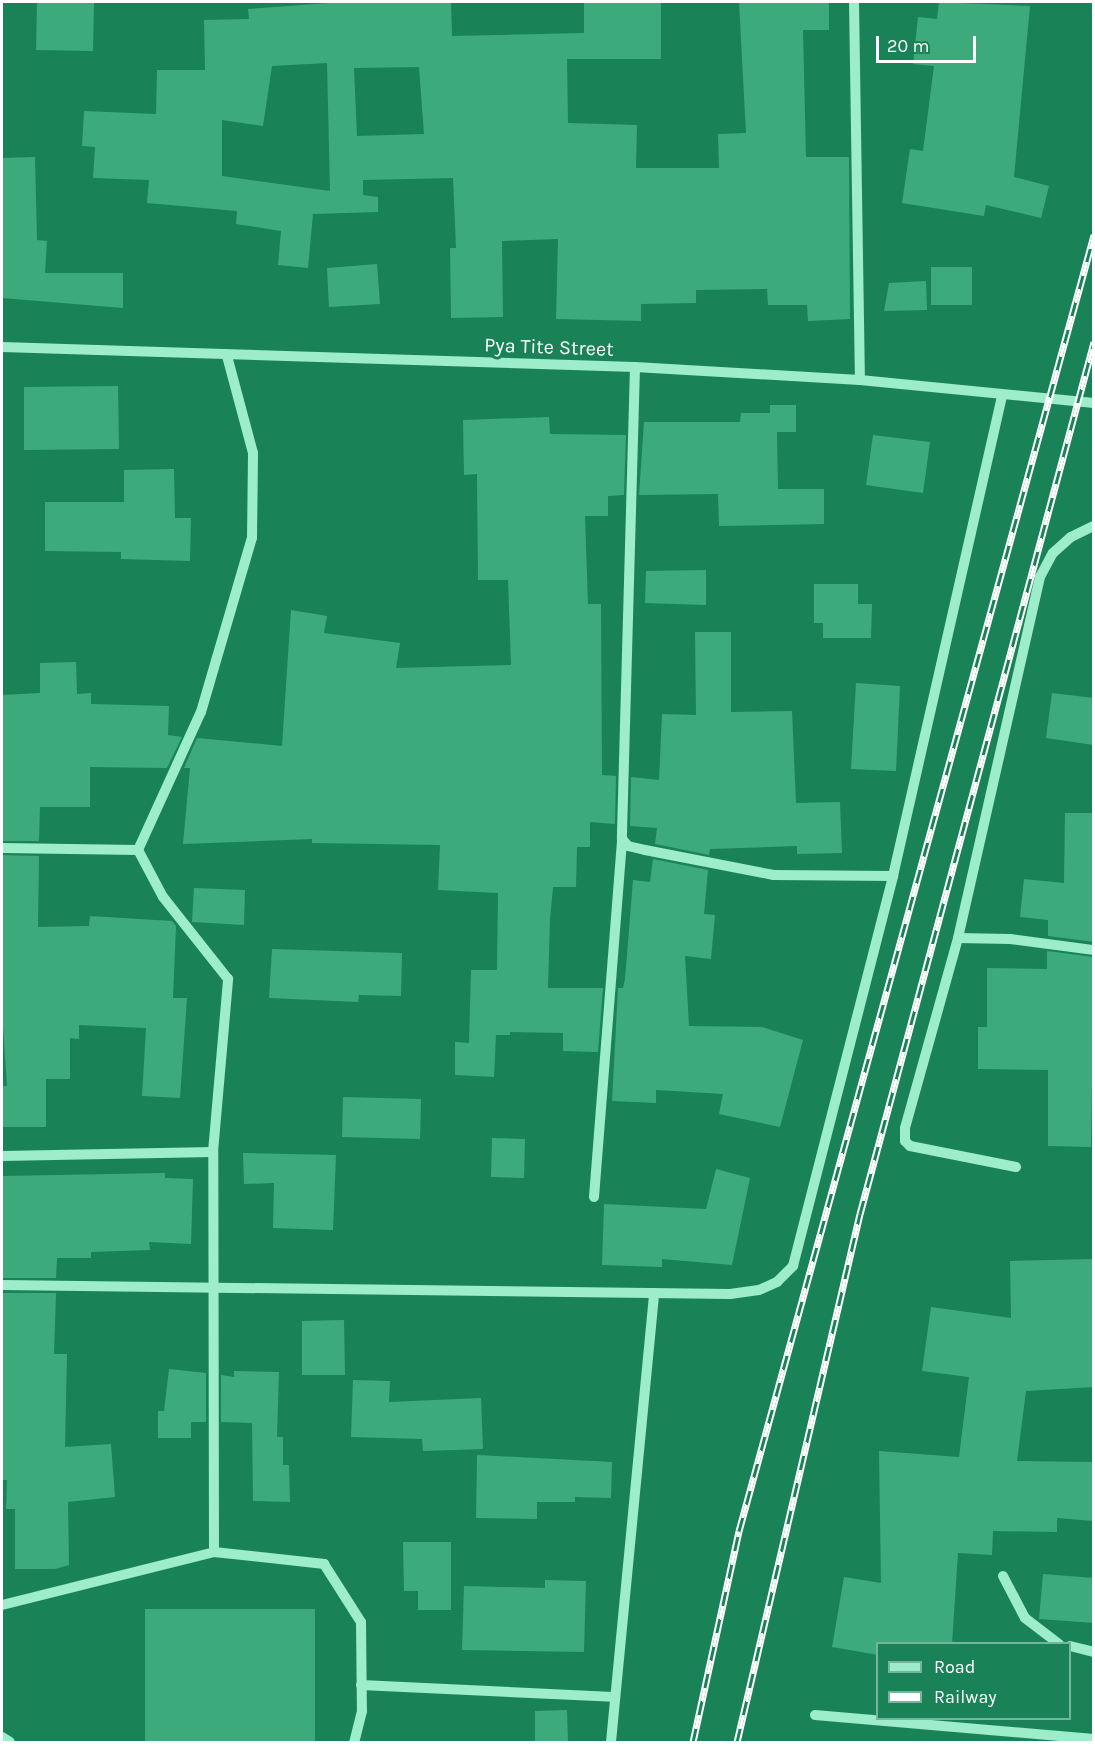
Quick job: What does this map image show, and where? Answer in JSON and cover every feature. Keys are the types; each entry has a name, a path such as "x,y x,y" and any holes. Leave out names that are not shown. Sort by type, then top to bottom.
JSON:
{"street":[{"path":"854,2 860,380"},
{"name":"Pya Tite Street","path":"2,347 227,356 635,367 860,380 1094,403"},
{"path":"138,850 201,712 252,538 253,453 227,356"},
{"path":"594,1197 621,838 635,367"},
{"path":"2,1285 654,1293 759,1290 777,1282 793,1266 893,876 1002,395"},
{"path":"1016,1167 919,1149 905,1141 905,1128 958,938 1040,577 1053,553 1071,537 1094,526"},
{"path":"621,838 628,846 774,875 893,876"},
{"path":"2,848 138,850"},
{"path":"138,850 163,897 228,980 213,1152 216,1289 214,1552"},
{"path":"958,938 1010,939 1094,950"},
{"path":"2,1156 213,1152"},
{"path":"611,1743 613,1697 654,1293"},
{"path":"2,1605 214,1552 324,1564 361,1622 362,1711 354,1743"},
{"path":"1003,1576 1025,1618 1056,1642"},
{"path":"1071,1646 1094,1652"},
{"path":"361,1685 613,1697"},
{"path":"815,1715 1094,1739"},
{"path":"2,1737 10,1743"}],"building":[{"path":"37,2 94,2 93,51 36,50"},
{"path":"343,2 451,2 452,36 584,33 584,2 661,2 661,59 567,59 568,123 637,125 636,168 719,168 718,134 746,133 739,2 829,2 829,30 803,30 806,157 849,157 850,319 808,321 807,305 768,305 767,289 696,290 696,303 641,304 641,321 556,319 558,239 502,241 503,317 451,318 450,248 456,248 453,178 363,180 363,195 378,197 378,212 313,214 308,268 278,265 281,231 236,224 237,211 147,203 149,180 93,178 95,147 82,146 84,111 156,114 157,70 205,70 204,20 249,19 248,9","holes":["327,63 330,191 222,176 222,120 263,126 272,66","419,67 424,134 357,136 354,68"]},
{"path":"939,2 1030,6 1014,177 1049,186 1041,218 986,205 984,216 902,203 910,149 923,151 934,66 913,64 918,17 937,19"},
{"path":"35,157 37,240 47,241 45,273 123,273 123,308 2,298 2,158"},
{"path":"377,264 380,304 329,307 327,268"},
{"path":"931,267 972,267 972,305 931,305"},
{"path":"926,281 927,310 884,311 889,283"},
{"path":"118,386 119,449 24,450 24,387"},
{"path":"770,405 796,405 796,432 777,432 778,489 824,489 824,524 719,526 718,494 639,495 644,422 740,422 741,413 770,413"},
{"path":"549,417 550,434 626,435 624,495 608,496 608,516 585,516 588,604 601,604 602,775 616,776 615,824 590,822 590,847 577,847 576,887 553,887 550,919 548,988 603,988 598,1052 563,1051 563,1033 510,1032 510,1035 496,1035 494,1077 455,1075 455,1042 469,1043 471,970 497,970 498,893 438,890 440,845 312,843 312,839 183,844 190,768 184,768 197,738 282,746 291,610 327,616 324,633 400,643 396,668 511,665 508,580 478,580 477,474 464,475 463,420"},
{"path":"873,435 930,442 923,493 866,485"},
{"path":"174,469 175,518 191,518 190,561 121,559 121,552 45,551 45,502 124,502 124,470"},
{"path":"706,570 706,605 645,603 646,571"},
{"path":"814,584 858,584 858,604 872,604 871,638 823,638 823,623 814,623"},
{"path":"695,632 731,632 731,712 792,711 796,803 840,802 842,853 797,854 797,846 710,849 709,855 655,844 657,828 630,826 631,777 659,780 662,714 696,715"},
{"path":"76,662 77,694 91,693 91,704 169,706 168,735 182,737 167,768 90,767 90,807 40,807 39,841 2,841 2,695 40,693 40,663"},
{"path":"856,683 900,686 896,771 851,769"},
{"path":"1052,693 1094,698 1094,745 1046,738"},
{"path":"1065,813 1094,813 1094,942 1048,936 1048,920 1020,917 1024,879 1064,883"},
{"path":"2,855 39,856 38,927 89,926 90,916 172,921 176,926 173,998 187,998 180,1098 142,1096 146,1028 79,1025 79,1039 70,1038 70,1079 46,1079 46,1127 2,1127 2,1086 7,1086 2,1012"},
{"path":"653,859 708,870 704,914 715,915 711,959 685,956 689,1026 762,1027 803,1040 780,1127 719,1114 723,1094 656,1090 656,1103 612,1101 618,988 623,988 625,979 633,880 650,882"},
{"path":"194,888 245,890 244,925 192,922"},
{"path":"272,949 402,953 401,996 359,995 358,1002 269,998"},
{"path":"1047,951 1094,957 1091,1147 1048,1146 1048,1070 978,1069 978,1027 987,1027 987,968 1047,969"},
{"path":"343,1097 421,1099 420,1139 342,1137"},
{"path":"492,1138 525,1139 524,1178 491,1177"},
{"path":"243,1153 336,1155 333,1230 273,1228 274,1183 244,1184"},
{"path":"716,1169 750,1178 732,1265 662,1259 662,1267 602,1265 604,1204 706,1209"},
{"path":"165,1173 165,1178 193,1179 191,1244 149,1242 150,1250 91,1252 91,1258 57,1258 56,1278 2,1278 2,1176"},
{"path":"1094,1259 1094,1387 1026,1391 1017,1461 1094,1462 1094,1521 1057,1518 1057,1532 993,1531 992,1555 958,1553 952,1642 876,1642 876,1655 832,1647 844,1577 881,1583 879,1451 959,1457 969,1377 922,1371 931,1307 1011,1318 1010,1261"},
{"path":"2,1293 56,1293 54,1354 67,1354 65,1447 111,1444 115,1497 68,1502 69,1565 55,1569 15,1569 15,1509 6,1509 7,1480 2,1480"},
{"path":"344,1320 345,1375 302,1375 302,1321"},
{"path":"169,1369 206,1373 206,1422 191,1422 191,1438 158,1438 158,1411 164,1411"},
{"path":"234,1371 279,1372 277,1437 283,1437 283,1465 289,1465 290,1502 253,1501 252,1423 221,1422 221,1375 234,1377"},
{"path":"353,1380 390,1381 389,1402 481,1398 483,1449 423,1451 422,1439 351,1437"},
{"path":"477,1455 612,1462 611,1498 575,1497 575,1502 537,1502 537,1519 476,1518"},
{"path":"403,1542 451,1542 451,1610 418,1610 418,1591 404,1591"},
{"path":"1043,1574 1094,1578 1094,1623 1039,1619"},
{"path":"545,1580 586,1581 584,1652 462,1650 464,1586 545,1588"},
{"path":"145,1609 315,1609 315,1743 145,1743"},
{"path":"567,1710 568,1743 535,1743 535,1711"}],"railway":[{"path":"693,1742 739,1531 1094,235"},
{"path":"737,1742 860,1214 1094,342"}]}
